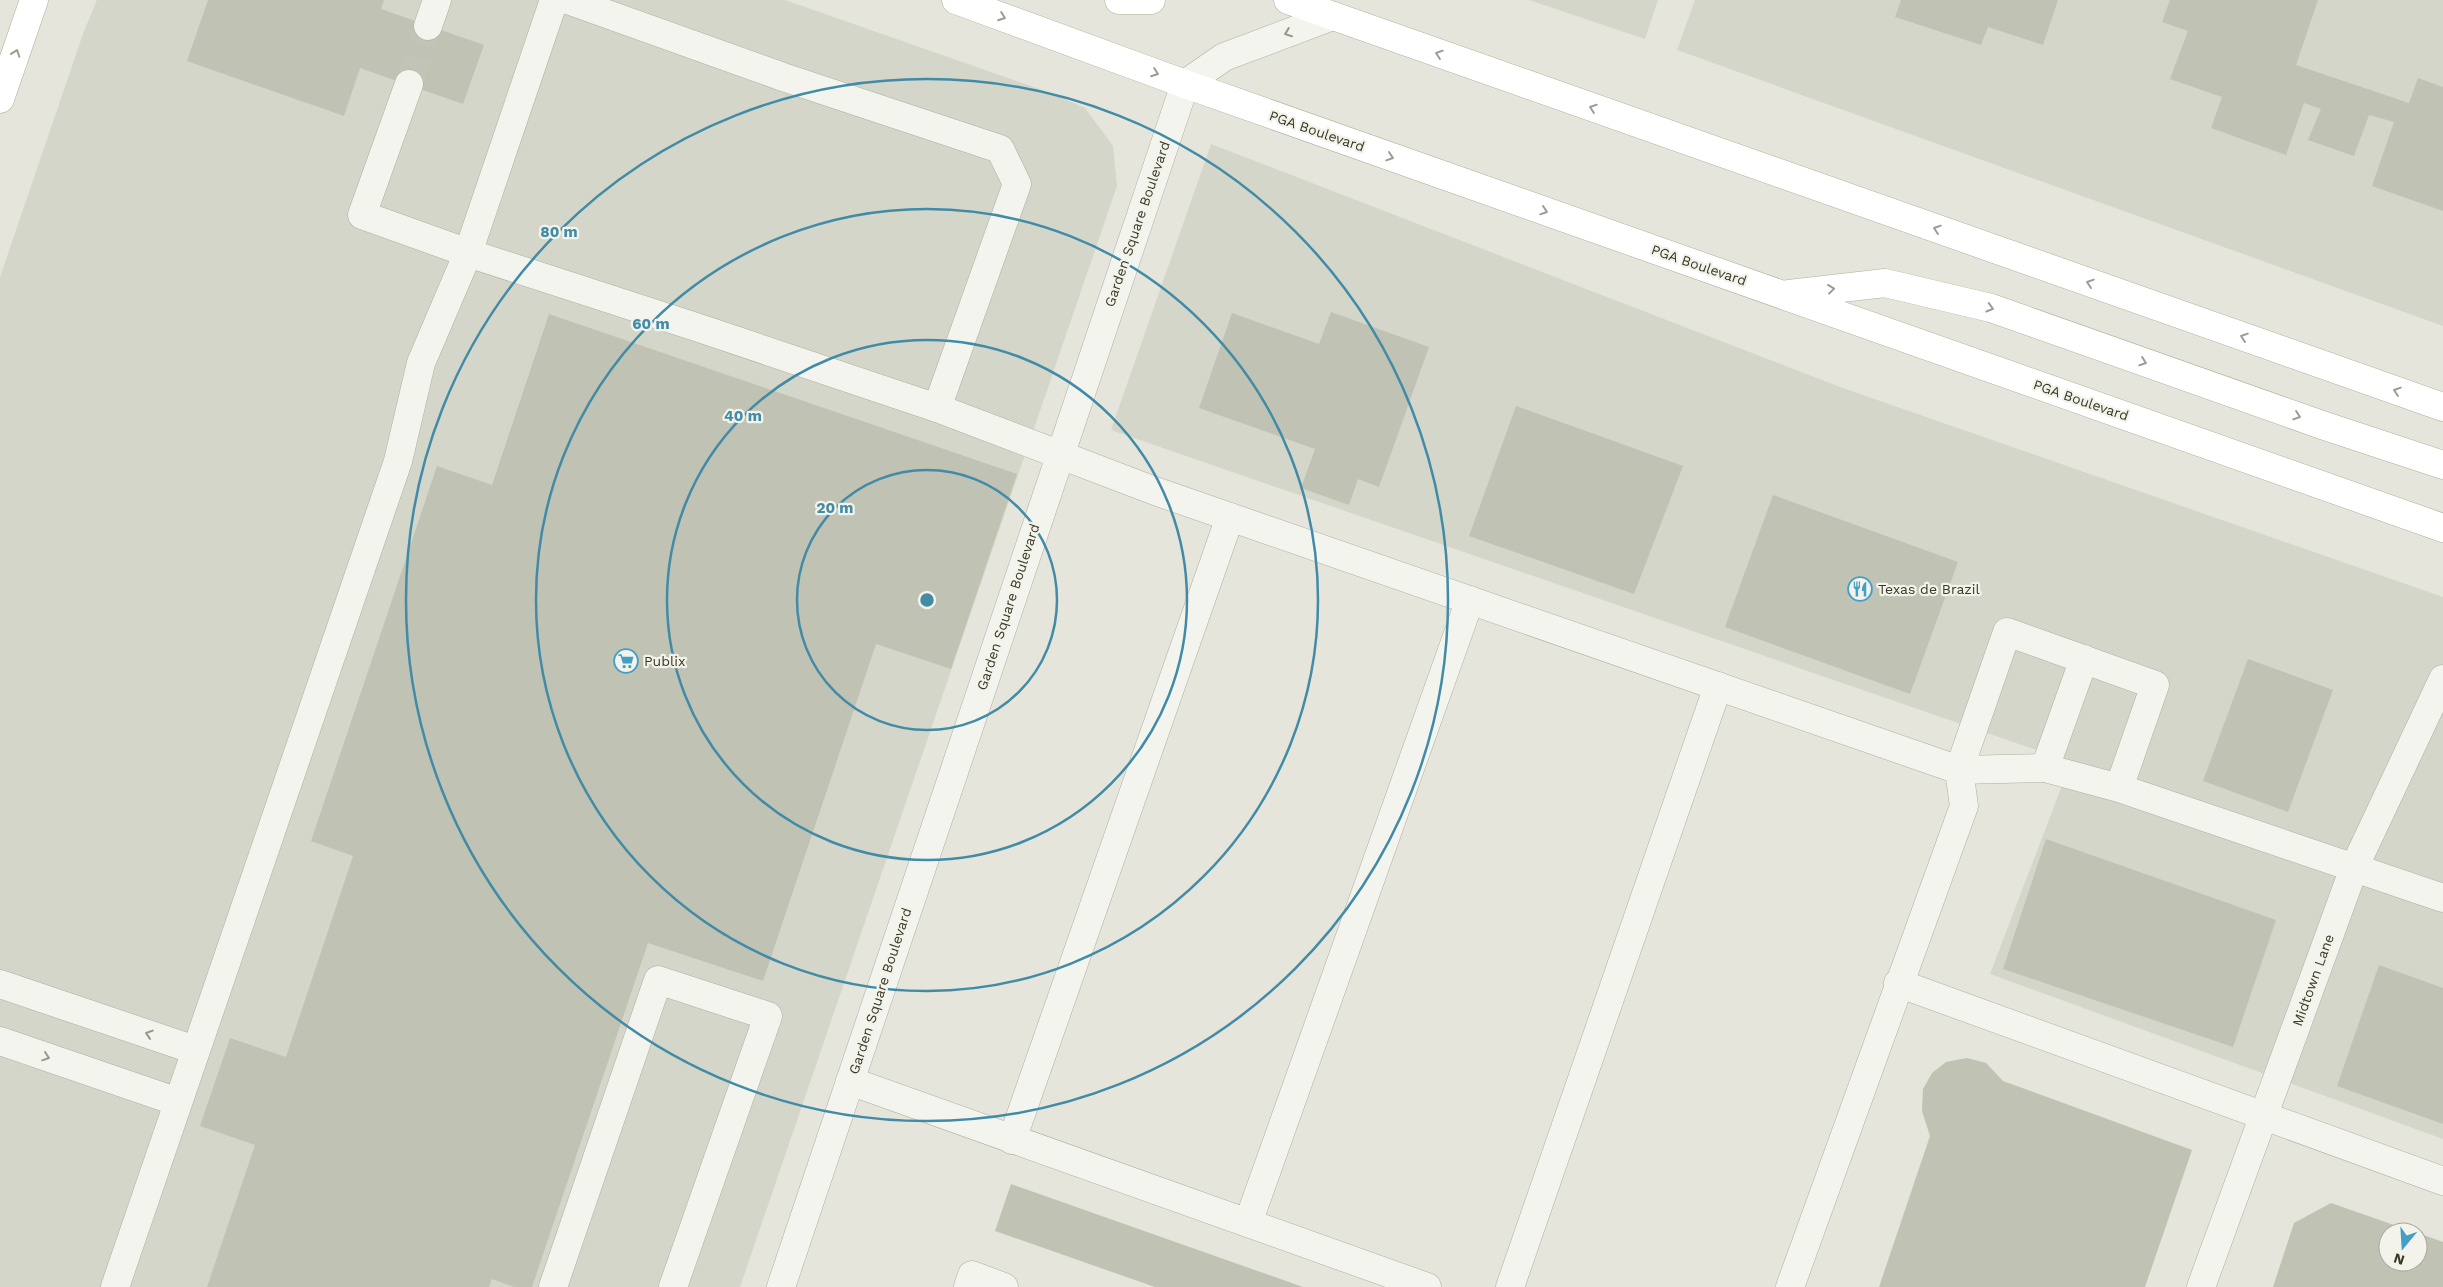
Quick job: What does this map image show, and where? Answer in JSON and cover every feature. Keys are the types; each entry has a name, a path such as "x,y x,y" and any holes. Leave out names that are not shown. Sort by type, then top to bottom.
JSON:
{"main road":[{"path":"0,99 34,0"},
{"name":"PGA Boulevard","path":"956,0 1185,84 2443,528"},
{"path":"1120,0 1151,0"},
{"path":"1288,0 2443,407"},
{"path":"1782,295 1885,283 1991,308 2322,425 2443,464"}],"street":[{"path":"428,26 437,0"},
{"path":"115,1287 398,461 421,363 468,253 554,0"},
{"path":"568,0 784,77 1000,149 1017,184 937,408"},
{"path":"1185,84 1224,57 1333,16"},
{"path":"409,84 362,215 468,253 937,408 1060,453 1155,491 1959,770 2044,768 2119,788 2443,898"},
{"name":"Garden Square Boulevard","path":"781,1287 1185,84"},
{"path":"1012,1140 1230,517"},
{"path":"1248,1223 1470,600"},
{"path":"1790,1287 1898,983 1964,806 1959,770 2007,632 2155,684 2119,788"},
{"path":"2044,768 2084,659"},
{"name":"Midtown Lane","path":"2201,1287 2354,868 2443,679"},
{"path":"1510,1287 1718,686"},
{"path":"552,1287 658,980 768,1016 673,1287"},
{"path":"1898,983 2443,1181"},
{"path":"0,984 195,1050"},
{"path":"0,1041 178,1102"},
{"path":"850,1081 1427,1287"},
{"path":"968,1287 972,1276 1004,1287"}],"shaded area":[{"path":"97,0 785,0 1048,92 1085,108 1113,146 1117,186 740,1287 0,1287 0,277 84,31"},
{"path":"1529,0 1658,0 1645,39"},
{"path":"1695,0 2443,0 2443,326 1677,50"},
{"path":"1211,144 1840,387 2443,597 2443,1139 1990,974 2071,762 1111,430"}],"building":[{"path":"208,0 384,0 381,9 484,45 463,104 360,68 344,116 187,61"},
{"path":"1901,0 2058,0 2043,45 1988,27 1981,45 1895,17"},
{"path":"2170,0 2318,0 2296,65 2409,103 2418,78 2443,87 2443,211 2372,186 2394,122 2369,115 2354,156 2308,140 2321,109 2304,103 2286,155 2211,128 2222,97 2170,79 2188,31 2162,22"},
{"path":"1331,312 1429,347 1379,487 1358,479 1349,505 1301,488 1315,449 1199,408 1232,313 1319,344"},
{"path":"549,314 1017,474 951,669 876,644 763,981 648,943 532,1287 514,1287 492,1279 489,1287 207,1287 255,1145 200,1126 230,1038 286,1057 353,856 311,841 437,466 492,485"},
{"path":"1516,406 1683,466 1634,594 1469,536"},
{"path":"1773,495 1958,562 1910,694 1725,627"},
{"path":"2248,659 2333,690 2288,812 2203,781"},
{"path":"2046,839 2276,920 2233,1047 2003,969"},
{"path":"2379,965 2443,988 2443,1124 2337,1086"},
{"path":"1967,1058 1986,1063 2003,1081 2192,1150 2145,1287 1879,1287 1930,1136 1922,1111 1923,1089 1932,1073 1946,1062"},
{"path":"1011,1184 1303,1287 1155,1287 995,1231"},
{"path":"2331,1203 2385,1222 2378,1222 2378,1272 2428,1272 2428,1237 2443,1242 2443,1287 2273,1287 2294,1223"}],"tunnel":[{"path":"409,84 428,26"}],"place":[{"name":"Texas de Brazil","path":"1860,589"},
{"name":"Publix","path":"626,661"}]}
